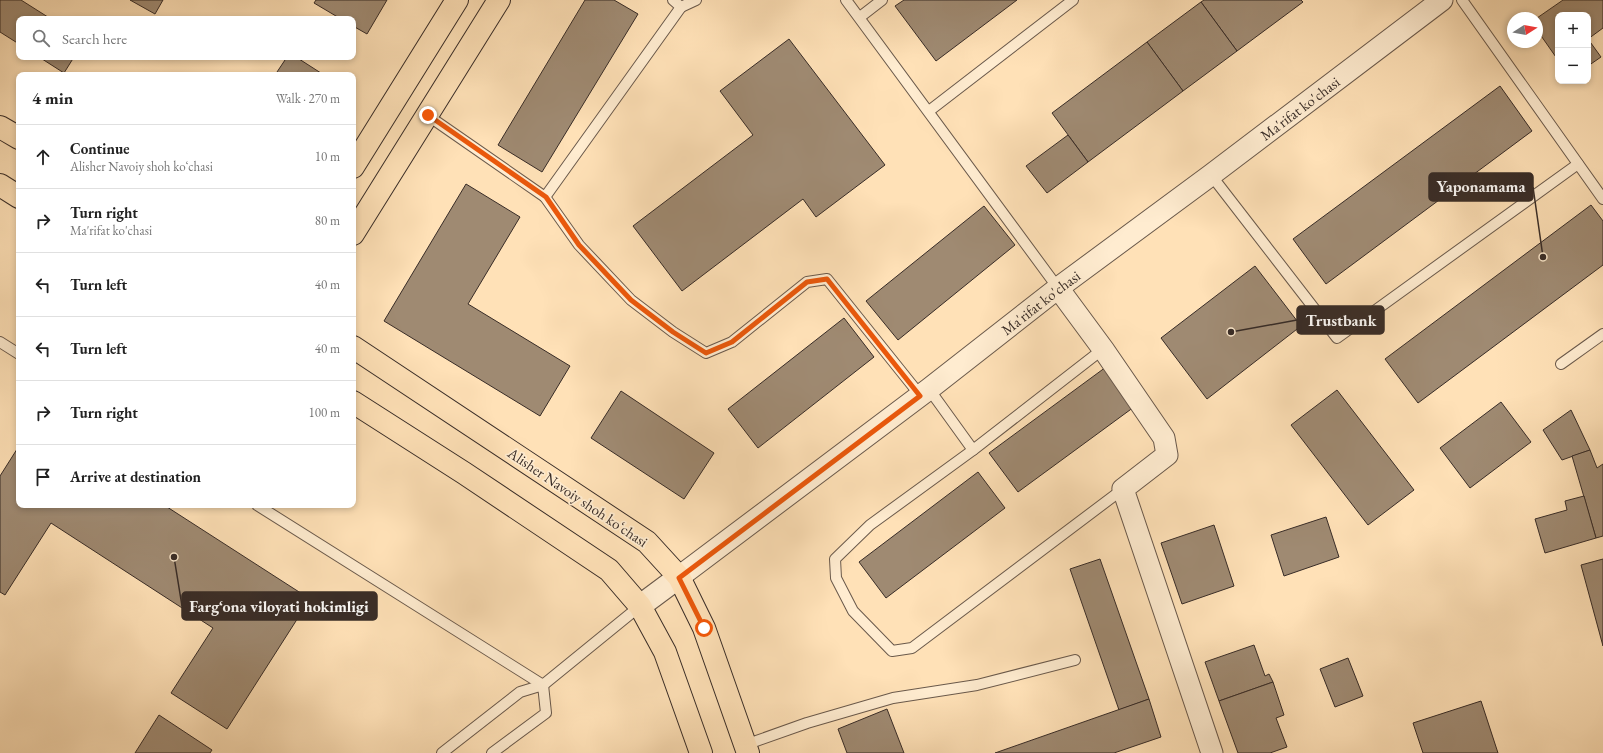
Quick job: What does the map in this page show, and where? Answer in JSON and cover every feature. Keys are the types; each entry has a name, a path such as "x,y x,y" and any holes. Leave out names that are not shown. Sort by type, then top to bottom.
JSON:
{"main road":[{"path":"356,162 457,0"},
{"path":"356,229 499,0"},
{"path":"0,127 16,136"},
{"path":"0,185 16,195"},
{"name":"Alisher Navoiy shoh koʻchasi","path":"356,349 647,542 679,578 704,628 747,749"},
{"path":"356,404 464,473 609,570 640,606 665,652 701,753"}],"street":[{"name":"Ma'rifat ko'chasi","path":"640,606 924,392 1058,288 1211,175 1442,0"},
{"path":"1058,288 1103,349 1164,438 1167,455 1123,489 1212,753"}],"lane":[{"path":"673,0 681,7"},
{"path":"546,197 681,7 696,0"},
{"path":"846,0 1058,288"},
{"path":"860,17 882,0"},
{"path":"928,110 1074,0"},
{"path":"1462,0 1603,199"},
{"path":"428,115 546,197 579,245 631,300 673,332 706,353 732,342 807,282 827,279 973,450"},
{"path":"1211,175 1336,338 1578,164"},
{"path":"1561,364 1603,334"},
{"path":"0,342 16,352"},
{"path":"1103,349 973,450 870,526 835,558 836,578 853,611 892,651 912,648 1123,489"},
{"path":"262,508 543,685"},
{"path":"442,753 520,692 543,685 640,606"},
{"path":"747,749 807,723 893,698 977,685 1075,660"},
{"path":"492,753 546,713 543,685"}],"building":[{"path":"0,0 21,0 46,16 16,16 16,42 0,32"},
{"path":"130,0 163,0 155,14"},
{"path":"316,0 387,0 367,34 356,28 356,16 336,16 314,3"},
{"path":"585,0 614,0 638,14 542,172 498,145"},
{"path":"904,0 1017,0 936,61 895,6"},
{"path":"1204,0 1301,0 1303,2 1237,51 1201,2"},
{"path":"1563,0 1603,0 1603,28 1591,37 1591,12 1555,12 1555,56 1543,39 1543,14"},
{"path":"1201,2 1237,51 1183,91 1147,42"},
{"path":"789,39 885,165 816,217 803,199 682,291 633,226 753,135 720,91"},
{"path":"1147,42 1183,91 1088,162 1052,113"},
{"path":"1591,43 1601,57 1591,64"},
{"path":"44,60 72,60 65,72"},
{"path":"285,60 301,60 319,72 277,72"},
{"path":"1500,86 1532,131 1326,284 1293,239"},
{"path":"1068,135 1088,162 1047,193 1026,166"},
{"path":"466,184 520,217 468,304 570,366 540,416 384,321"},
{"path":"1591,205 1603,221 1603,265 1418,403 1385,359"},
{"path":"984,206 1015,245 898,340 866,301"},
{"path":"1255,266 1301,326 1207,399 1161,338"},
{"path":"844,318 874,357 758,448 728,409"},
{"path":"1106,367 1134,407 1018,492 989,453"},
{"path":"1337,390 1414,490 1368,525 1291,425"},
{"path":"621,391 714,453 684,499 591,438"},
{"path":"1501,402 1531,442 1470,488 1440,448"},
{"path":"1571,410 1590,450 1562,460 1543,430"},
{"path":"1590,450 1597,468 1603,464 1603,536 1596,538 1572,456"},
{"path":"16,451 16,508 169,508 310,599 227,729 171,693 213,628 51,523 5,595 0,592 0,476"},
{"path":"978,472 1005,508 886,598 859,562"},
{"path":"1584,496 1596,538 1545,553 1535,519 1567,510 1565,501"},
{"path":"1326,517 1339,557 1284,576 1271,535"},
{"path":"1214,525 1234,586 1182,604 1161,543"},
{"path":"1100,559 1149,699 1119,710 1070,569"},
{"path":"1603,559 1603,646 1581,565"},
{"path":"1254,645 1265,676 1269,674 1273,682 1219,701 1205,662"},
{"path":"1348,658 1363,696 1335,707 1320,669"},
{"path":"1273,682 1284,715 1276,718 1287,747 1270,753 1238,753 1219,701"},
{"path":"1149,699 1161,737 1114,753 995,753"},
{"path":"1481,701 1498,753 1423,753 1413,723"},
{"path":"887,709 904,753 847,753 838,729"},
{"path":"159,715 212,750 210,753 135,753"}],"place":[{"name":"Yaponamama","path":"1543,257"},
{"name":"Trustbank","path":"1231,332"},
{"name":"Farg‘ona viloyati hokimligi","path":"174,557"}],"route":[{"path":"428,115 546,197 579,245 631,300 673,332 706,353 732,342 807,282 827,279 920,396 679,578 704,628"}]}
